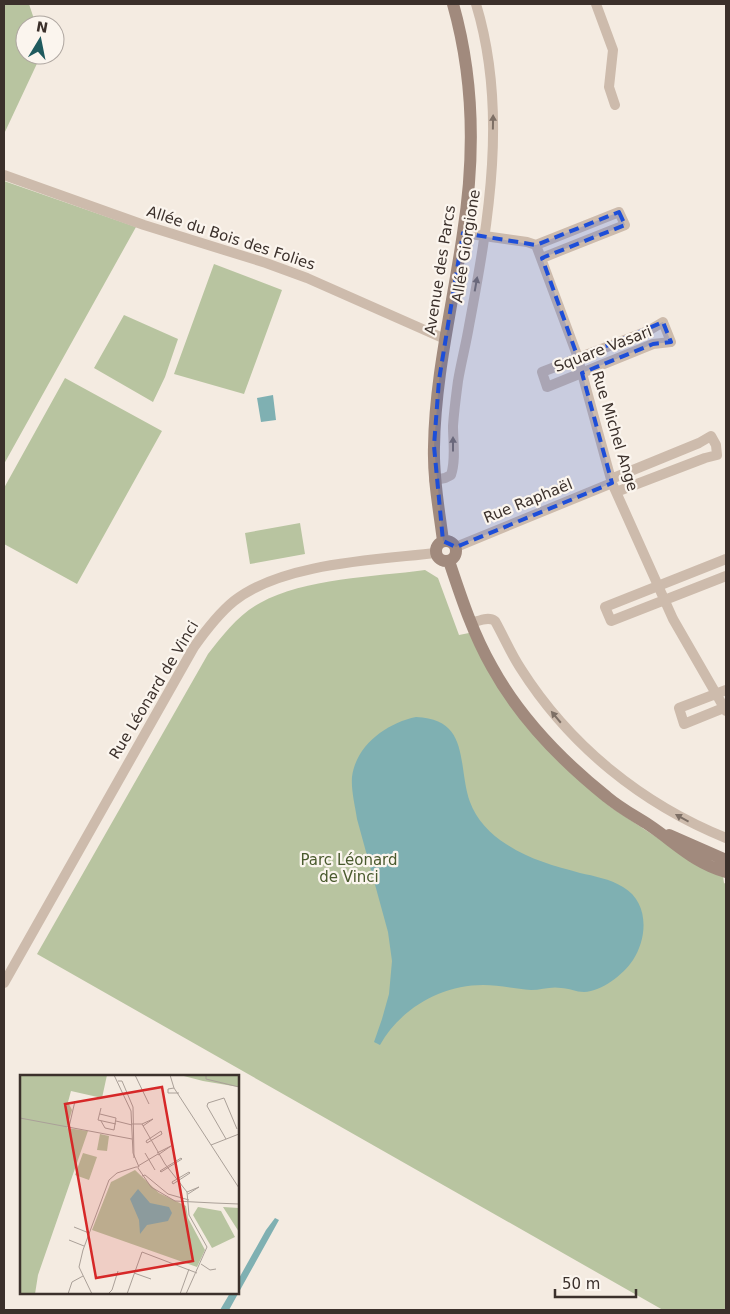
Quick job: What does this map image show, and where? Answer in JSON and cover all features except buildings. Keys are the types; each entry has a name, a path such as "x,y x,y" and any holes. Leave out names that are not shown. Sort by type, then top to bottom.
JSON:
{"street":[{"name":"Avenue des Parcs","path":"443,541 434,480 434,446 439,380 463,233 472,133 468,80 458,21 453,4"},
{"name":"Allée Giorgione","path":"434,480 451,475 453,467 453,425 458,380 485,236 492,177 493,111 489,60 476,4"},
{"path":"596,4 613,50 609,87 615,105"},
{"name":"Allée du Bois des Folies","path":"4,176 144,225 266,263 307,278 445,339"},
{"path":"463,233 527,242 536,246 619,212 625,225 542,258"},
{"name":"Rue Michel Ange","path":"536,246 578,358 613,485 673,619 726,709"},
{"name":"Square Vasari","path":"663,322 671,342 653,344 547,387 542,372 578,358 648,331 663,322"},
{"name":"Rue Raphaël","path":"456,547 613,485 710,436 716,445 717,455 613,485"},
{"path":"443,541 450,541 456,547 456,556 449,561 441,560 436,553 437,546 443,541"},
{"name":"Rue Léonard de Vinci","path":"4,983 190,654 207,628 220,613 234,600 252,589 268,581 290,574 368,560 436,553"},
{"path":"726,559 605,607 611,621 726,576"},
{"path":"449,561 471,623 492,668 523,715 566,762 609,799 696,860 726,872"},
{"path":"471,623 487,618 491,618 495,622 521,668 556,718 596,758 656,804 699,827 726,838"},
{"path":"726,690 679,708 684,724 726,709"},
{"path":"651,827 726,860"}],"highlighted area":[{"path":"619,212 625,225 542,258 578,358 663,322 671,342 653,344 582,373 612,483 456,547 443,541 434,446 439,380 463,233 536,245"}],"green space":[{"path":"4,4 29,4 33,15 15,15 15,65 36,65 4,134"},
{"path":"4,181 136,227 4,464"},
{"path":"214,264 282,290 244,394 174,374"},
{"path":"124,315 178,339 165,377 153,402 94,368"},
{"path":"65,378 162,431 77,584 4,544 4,488"},
{"path":"300,523 305,554 250,564 245,533"},
{"name":"Parc Léonard de Vinci","path":"425,570 438,578 459,635 469,633 499,687 609,806 685,856 723,876 724,883 726,884 726,1310 663,1310 37,954 208,654 238,619 260,603 298,588 340,580"}],"water":[{"path":"273,395 276,420 261,422 257,398"},
{"path":"416,717 434,720 446,726 454,735 459,747 470,802 480,820 495,836 532,858 607,880 623,887 638,902 642,911 643,931 638,951 629,966 612,981 598,989 584,992 557,988 531,990 483,985 452,989 437,994 410,1010 388,1032 380,1045 374,1042 389,994 392,961 388,932 357,819 352,777 360,755 375,737 394,724"},
{"path":"275,1218 279,1220 239,1292 239,1278 266,1230"},
{"path":"229,1294 238,1294 229,1310 220,1310"}]}
